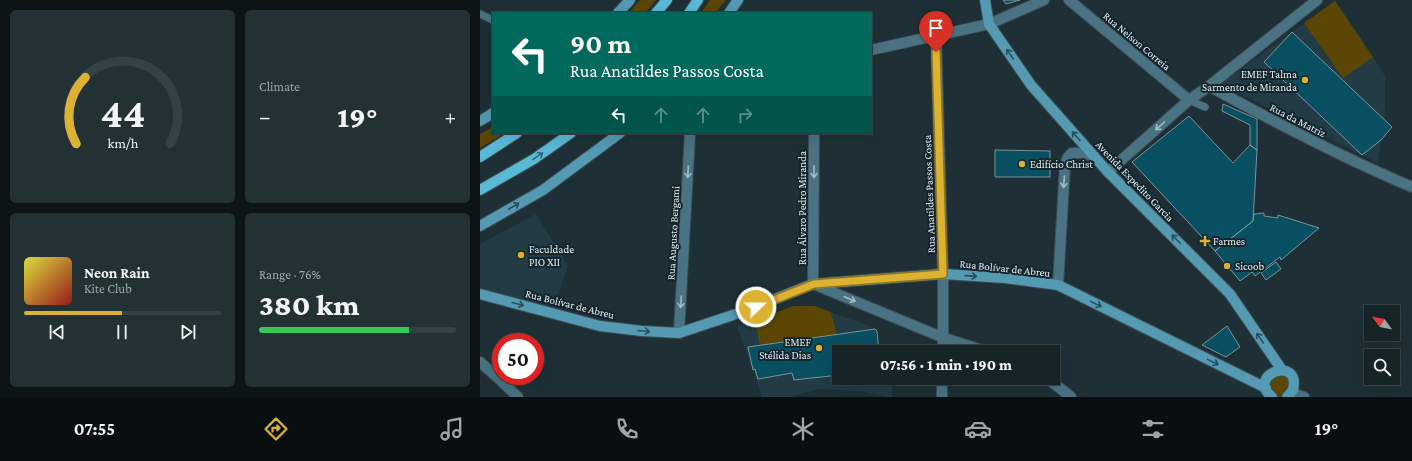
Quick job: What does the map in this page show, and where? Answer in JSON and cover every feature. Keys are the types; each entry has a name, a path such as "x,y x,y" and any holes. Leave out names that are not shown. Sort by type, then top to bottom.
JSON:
{"main road":[{"path":"619,12 630,0"},
{"path":"657,12 667,0"},
{"path":"691,12 698,0"},
{"path":"730,12 738,0"},
{"name":"Avenida Expedito Garcia","path":"985,0 989,24 1031,85 1108,172 1230,294 1282,370 1288,372 1293,379 1294,387 1291,396"},
{"path":"480,121 492,114"},
{"path":"480,157 515,134"},
{"path":"480,190 534,159 570,134"},
{"path":"480,226 543,190 619,134"},
{"name":"Rua Bolívar de Abreu","path":"480,294 600,326 642,331 679,333 742,312 814,284 943,274 1005,278 1058,285 1266,388"},
{"path":"1272,397 1266,388 1266,381 1269,375 1276,371 1282,370"}],"street":[{"path":"872,50 989,24 1044,0"},
{"name":"Rua Nelson Correia","path":"1069,0 1189,100"},
{"path":"1108,172 1189,100 1209,86 1317,0"},
{"name":"Rua Anatildes Passos Costa","path":"936,36 943,274 944,345"},
{"name":"Rua da Matriz","path":"1209,86 1297,134 1380,174 1412,187"},
{"name":"Rua Augusto Bergami","path":"679,333 690,134"},
{"name":"Rua Álvaro Pedro Miranda","path":"814,134 814,284"},
{"path":"1058,285 1065,165 1068,157 1072,153 1081,153 1094,156"},
{"path":"814,284 944,338 966,345"},
{"path":"480,362 518,397"},
{"path":"942,385 942,397"},
{"path":"1056,385 1071,397"},
{"path":"1291,396 1304,397"}],"lane":[{"path":"480,14 492,20"},
{"path":"1189,100 1205,106"}],"shaded area":[{"path":"640,0 656,0 646,12 630,12"},
{"path":"710,0 726,0 716,12 702,12"},
{"name":"EMEF Talma Sarmento de Miranda","path":"1335,1 1385,76 1385,120 1392,127 1381,140 1378,163 1306,127 1306,124 1296,118 1293,121 1220,84"},
{"path":"1335,1 1373,57 1343,78 1304,23"},
{"path":"492,128 492,134 503,134 480,148 480,134"},
{"name":"Faculdade PIO XII","path":"536,214 568,266 553,309 480,289 480,244"},
{"name":"EMEF Stélida Dias","path":"794,306 814,306 870,326 877,331 878,344 893,345 832,345 832,385 892,385 892,397 862,391 818,389 791,397 762,397 737,326"},
{"path":"794,306 814,306 831,312 837,335 760,345 755,320"},
{"path":"1269,375 1291,375 1287,397 1272,397 1266,381"}],"building":[{"path":"1003,0 1020,0 1006,4"},
{"path":"1292,32 1392,127 1381,140 1362,155 1264,62"},
{"path":"1223,104 1257,119 1257,150 1250,145 1250,125 1222,111"},
{"path":"1189,116 1233,163 1250,145 1257,150 1253,221 1215,251 1132,162"},
{"name":"Edifício Christ","path":"995,150 1050,151 1050,177 995,177"},
{"path":"1264,213 1264,216 1278,218 1278,215 1319,228 1281,260 1280,257 1255,276 1252,272 1240,281 1215,251 1253,221 1254,214"},
{"path":"1276,262 1281,269 1266,280 1261,273"},
{"path":"1227,326 1240,347 1226,357 1202,345"},
{"path":"875,329 877,331 878,345 832,345 832,376 794,380 792,373 758,379 755,369 753,370 748,347"}],"place":[{"name":"EMEF Talma Sarmento de Miranda","path":"1305,80"},
{"name":"Edifício Christ","path":"1022,164"},
{"name":"Farmes","path":"1205,241"},
{"name":"Faculdade PIO XII","path":"521,255"},
{"name":"Sicoob","path":"1227,266"},
{"name":"EMEF Stélida Dias","path":"819,348"}],"route":[{"path":"756,307 814,284 943,274 936,52"}]}
